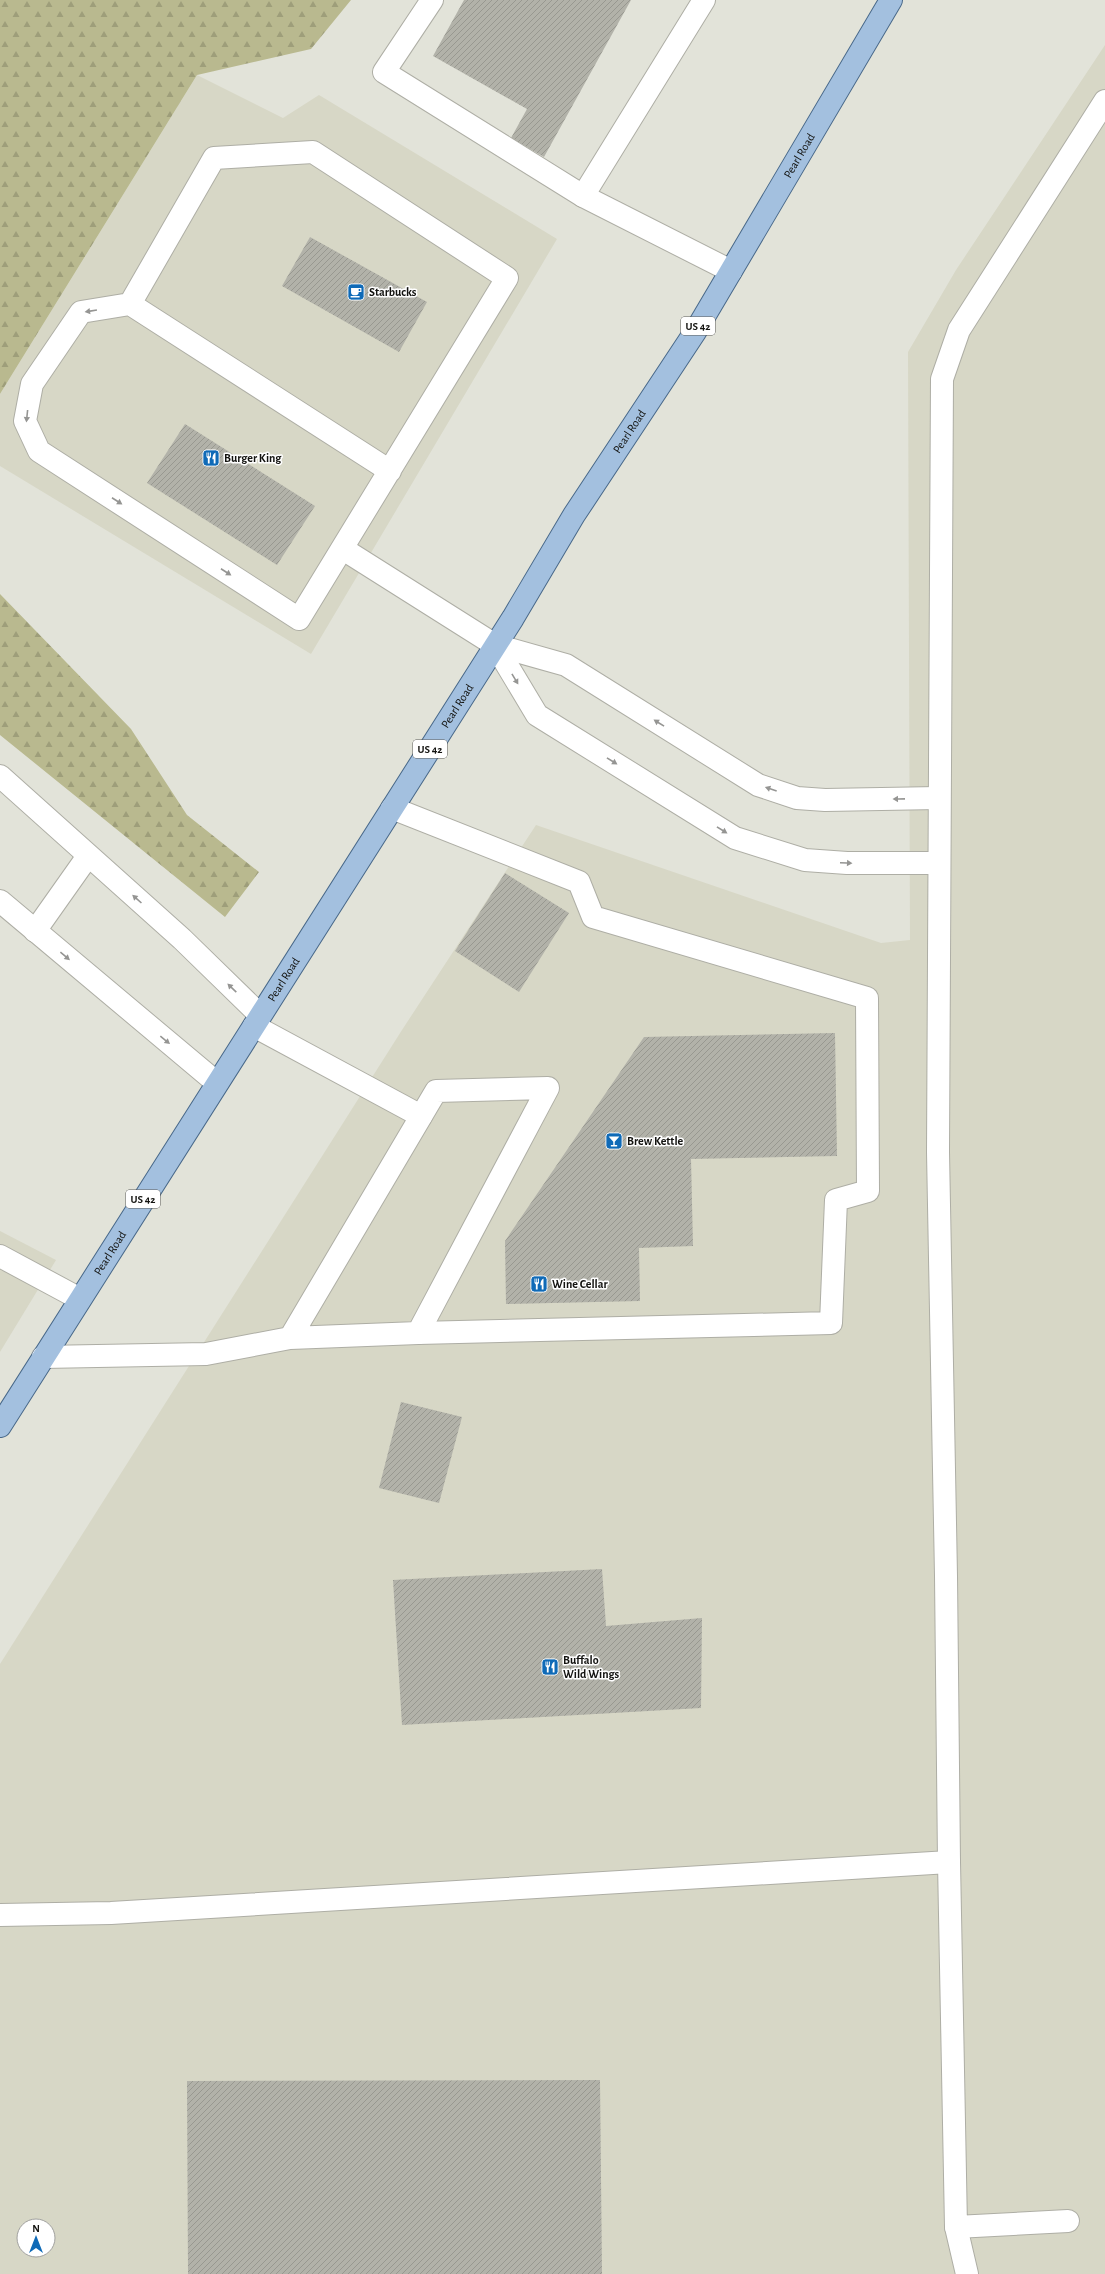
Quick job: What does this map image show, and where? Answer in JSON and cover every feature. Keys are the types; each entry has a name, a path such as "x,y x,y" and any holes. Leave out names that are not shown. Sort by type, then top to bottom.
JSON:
{"main road":[{"name":"Pearl Road","path":"0,1426 495,645 574,515 695,332 891,0"}],"lane":[{"path":"432,0 384,72 583,196 731,272"},
{"path":"583,196 704,0"},
{"path":"967,2274 956,2227 938,1152 938,798 942,379 959,330 1105,101"},
{"path":"130,304 214,158 313,152 507,278 343,549 299,619 39,451 25,421 32,384 80,312 130,304 390,471"},
{"path":"343,549 495,645 566,665 758,785 797,798 825,800 938,798"},
{"path":"495,645 537,715 735,838 805,860 847,863 938,863"},
{"path":"0,776 182,939 257,1020 421,1116"},
{"path":"43,1358 206,1354 290,1338 418,1332 831,1323 836,1200 868,1191 867,998 593,917 579,882 392,808"},
{"path":"36,931 88,856"},
{"path":"0,901 217,1083"},
{"path":"290,1338 436,1091 548,1088 418,1332"},
{"path":"0,1256 80,1299"},
{"path":"0,1915 111,1913 949,1862"},
{"path":"956,2227 1068,2221"}],"shaded area":[{"path":"1105,45 1105,2274 0,2274 0,1664 402,1030 536,825 881,943 910,940 908,352 956,270"},
{"path":"197,75 283,118 319,95 557,239 311,654 0,466 0,394"},
{"path":"0,1231 56,1260 0,1352"}],"green space":[{"path":"0,0 351,0 311,49 197,75 0,394"},
{"path":"0,594 131,729 187,815 259,872 225,917 0,735"}],"building":[{"path":"464,0 631,0 544,157 511,138 527,109 433,56"},
{"path":"310,237 427,302 399,352 282,286"},
{"path":"185,424 315,506 277,565 147,483"},
{"path":"505,873 569,913 519,992 455,951"},
{"path":"835,1033 837,1156 691,1159 693,1246 639,1248 640,1301 506,1304 505,1241 644,1037"},
{"path":"401,1402 462,1417 439,1503 379,1488"},
{"name":"Buffalo Wild Wings","path":"602,1569 606,1626 702,1618 701,1708 402,1725 393,1580"},
{"path":"600,2080 602,2274 188,2274 187,2081"}],"place":[{"name":"Starbucks","path":"356,292"},
{"name":"Burger King","path":"211,458"},
{"name":"Brew Kettle","path":"614,1141"},
{"name":"Wine Cellar","path":"539,1284"},
{"name":"Buffalo Wild Wings","path":"550,1667"}]}
